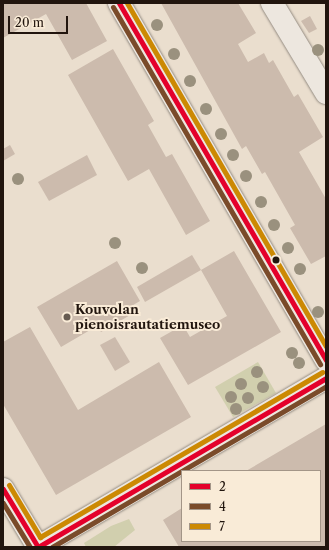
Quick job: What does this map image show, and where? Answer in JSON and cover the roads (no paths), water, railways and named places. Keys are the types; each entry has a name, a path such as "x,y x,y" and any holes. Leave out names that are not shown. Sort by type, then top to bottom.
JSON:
{"street":[{"path":"119,3 326,360"},
{"path":"272,3 326,93"},
{"path":"3,489 38,547 326,378"}],"place":[{"name":"Kouvolan pienoisrautatiemuseo","path":"67,317"}]}
